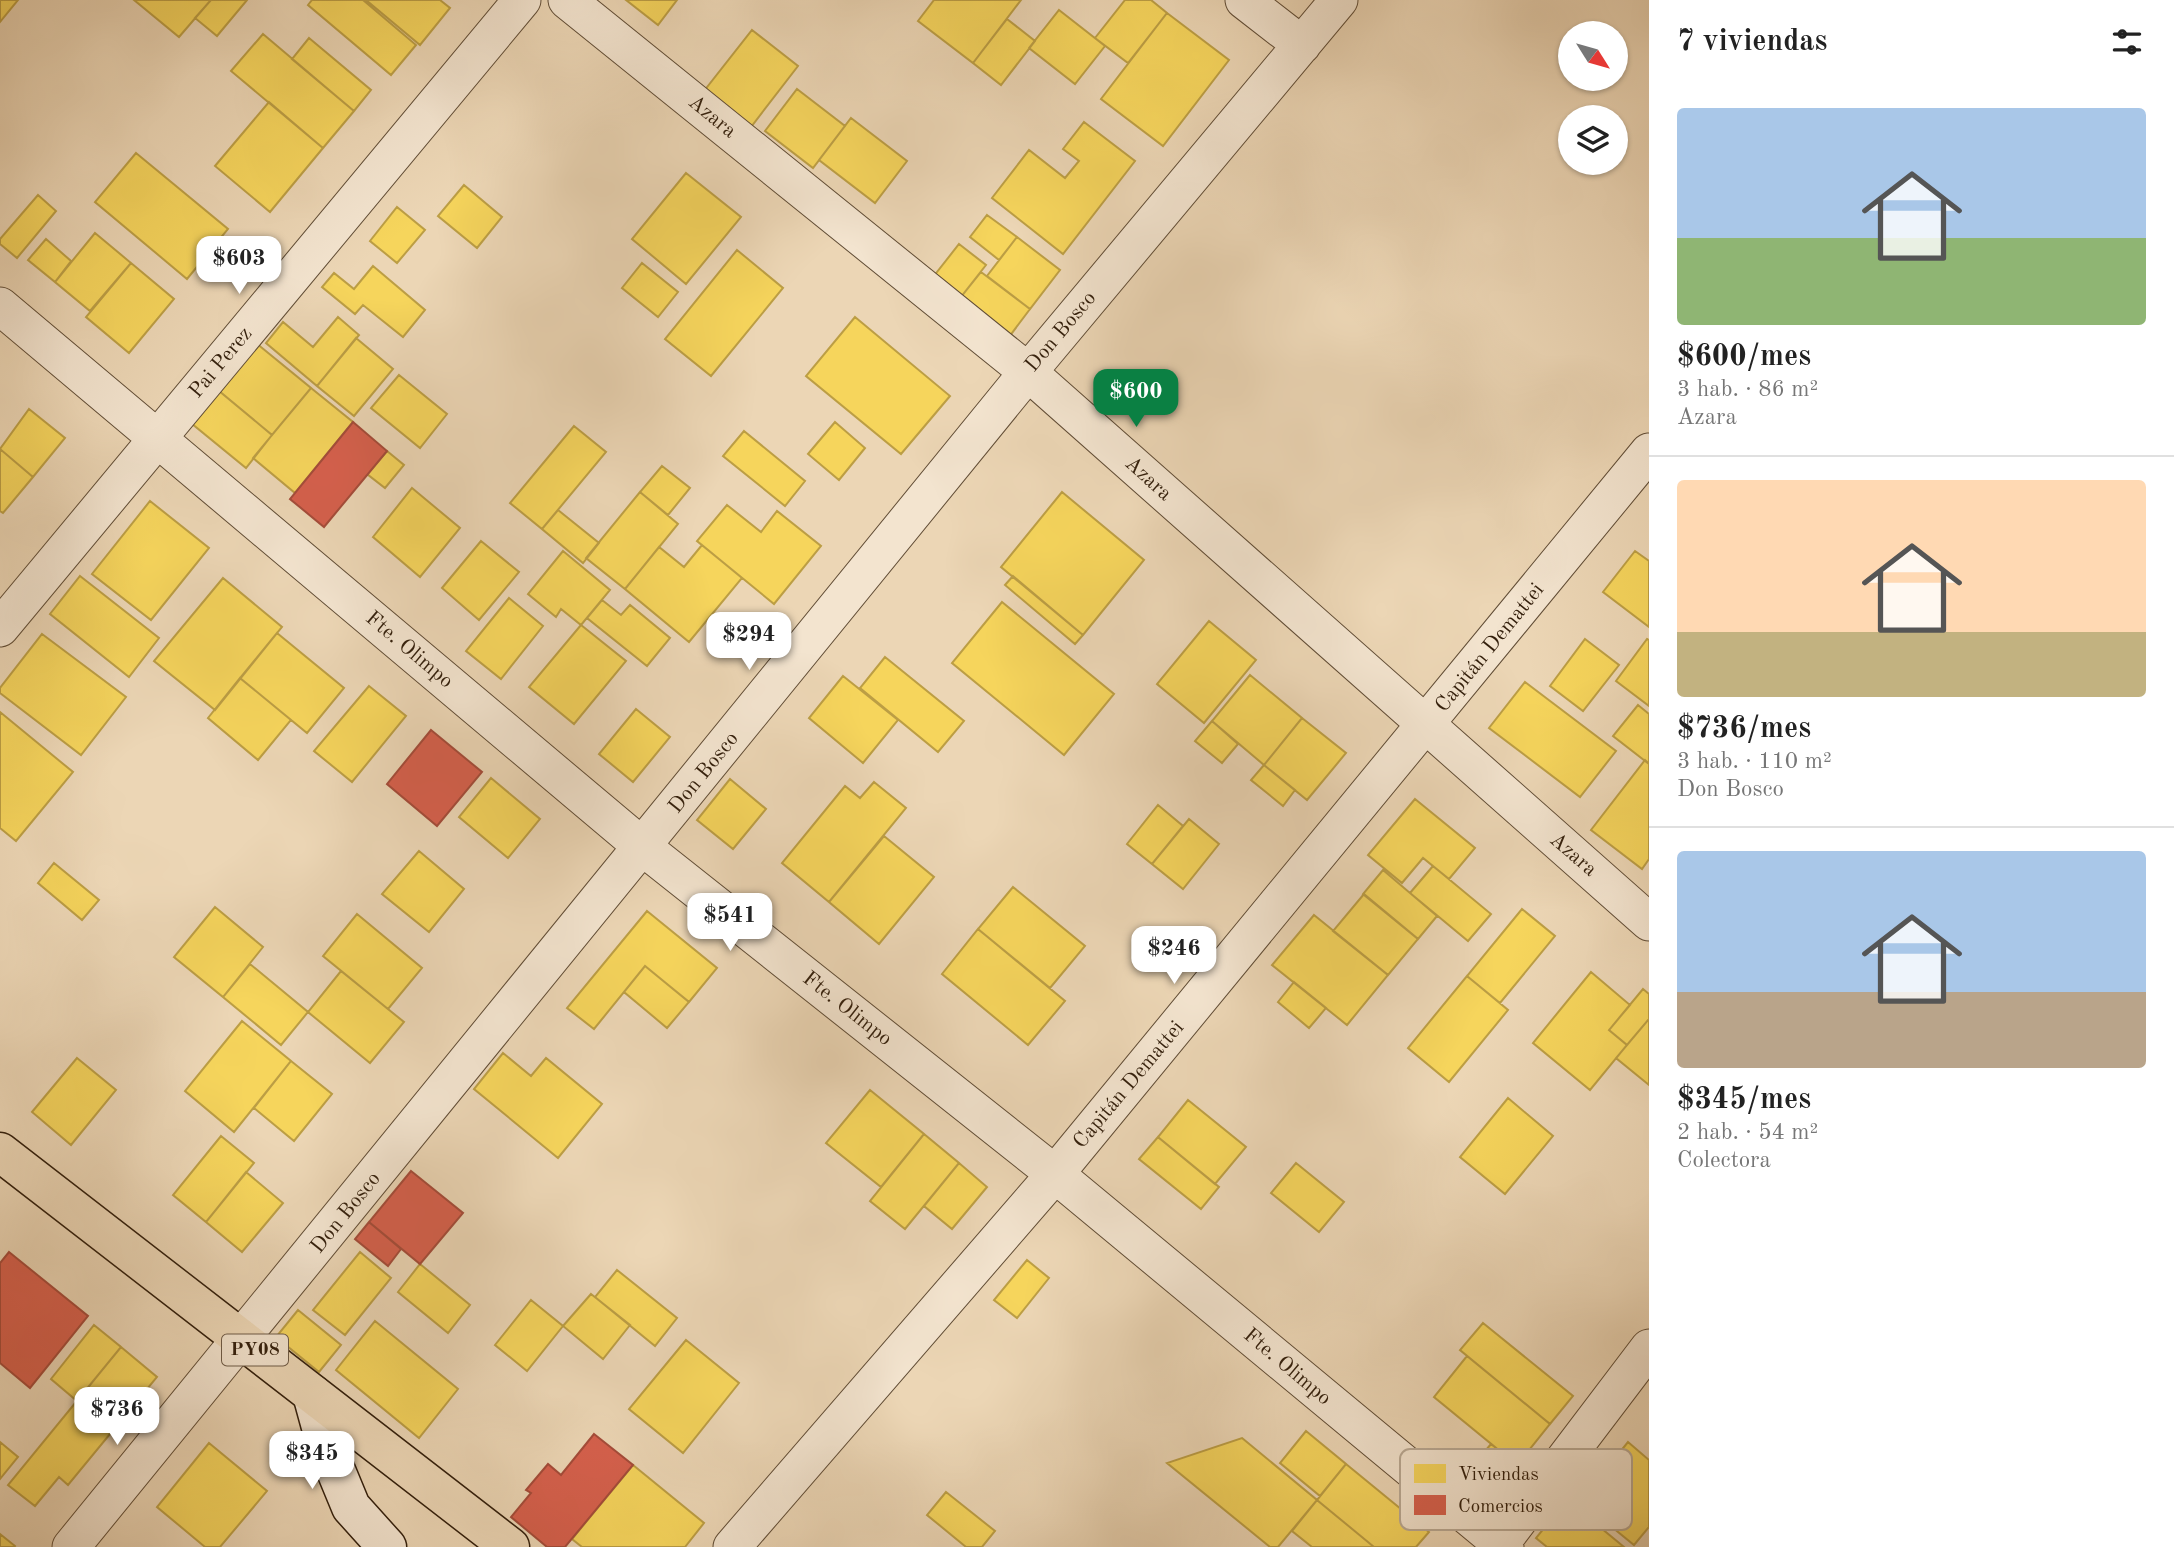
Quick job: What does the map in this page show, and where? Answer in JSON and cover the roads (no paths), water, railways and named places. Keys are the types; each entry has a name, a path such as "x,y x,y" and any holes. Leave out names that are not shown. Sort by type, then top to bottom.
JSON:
{"highway":[{"name":"PY08","path":"0,1152 510,1547"}],"main road":[{"path":"312,1394 327,1449 351,1507 387,1547"}],"street":[{"name":"Pai Perez","path":"0,628 522,0"},
{"name":"Azara","path":"567,0 1028,372 1649,922"},
{"path":"1244,0 1302,45"},
{"name":"Don Bosco","path":"71,1547 644,848 1028,372 1339,0"},
{"name":"Fte. Olimpo","path":"0,306 644,848 1055,1174 1400,1462"},
{"name":"Capitán Demattei","path":"732,1547 1055,1174 1427,726 1649,452"},
{"path":"1574,1449 1649,1348"},
{"name":"Fte. Olimpo","path":"1482,1530 1501,1546"},
{"path":"1501,1546 1513,1530"}]}
